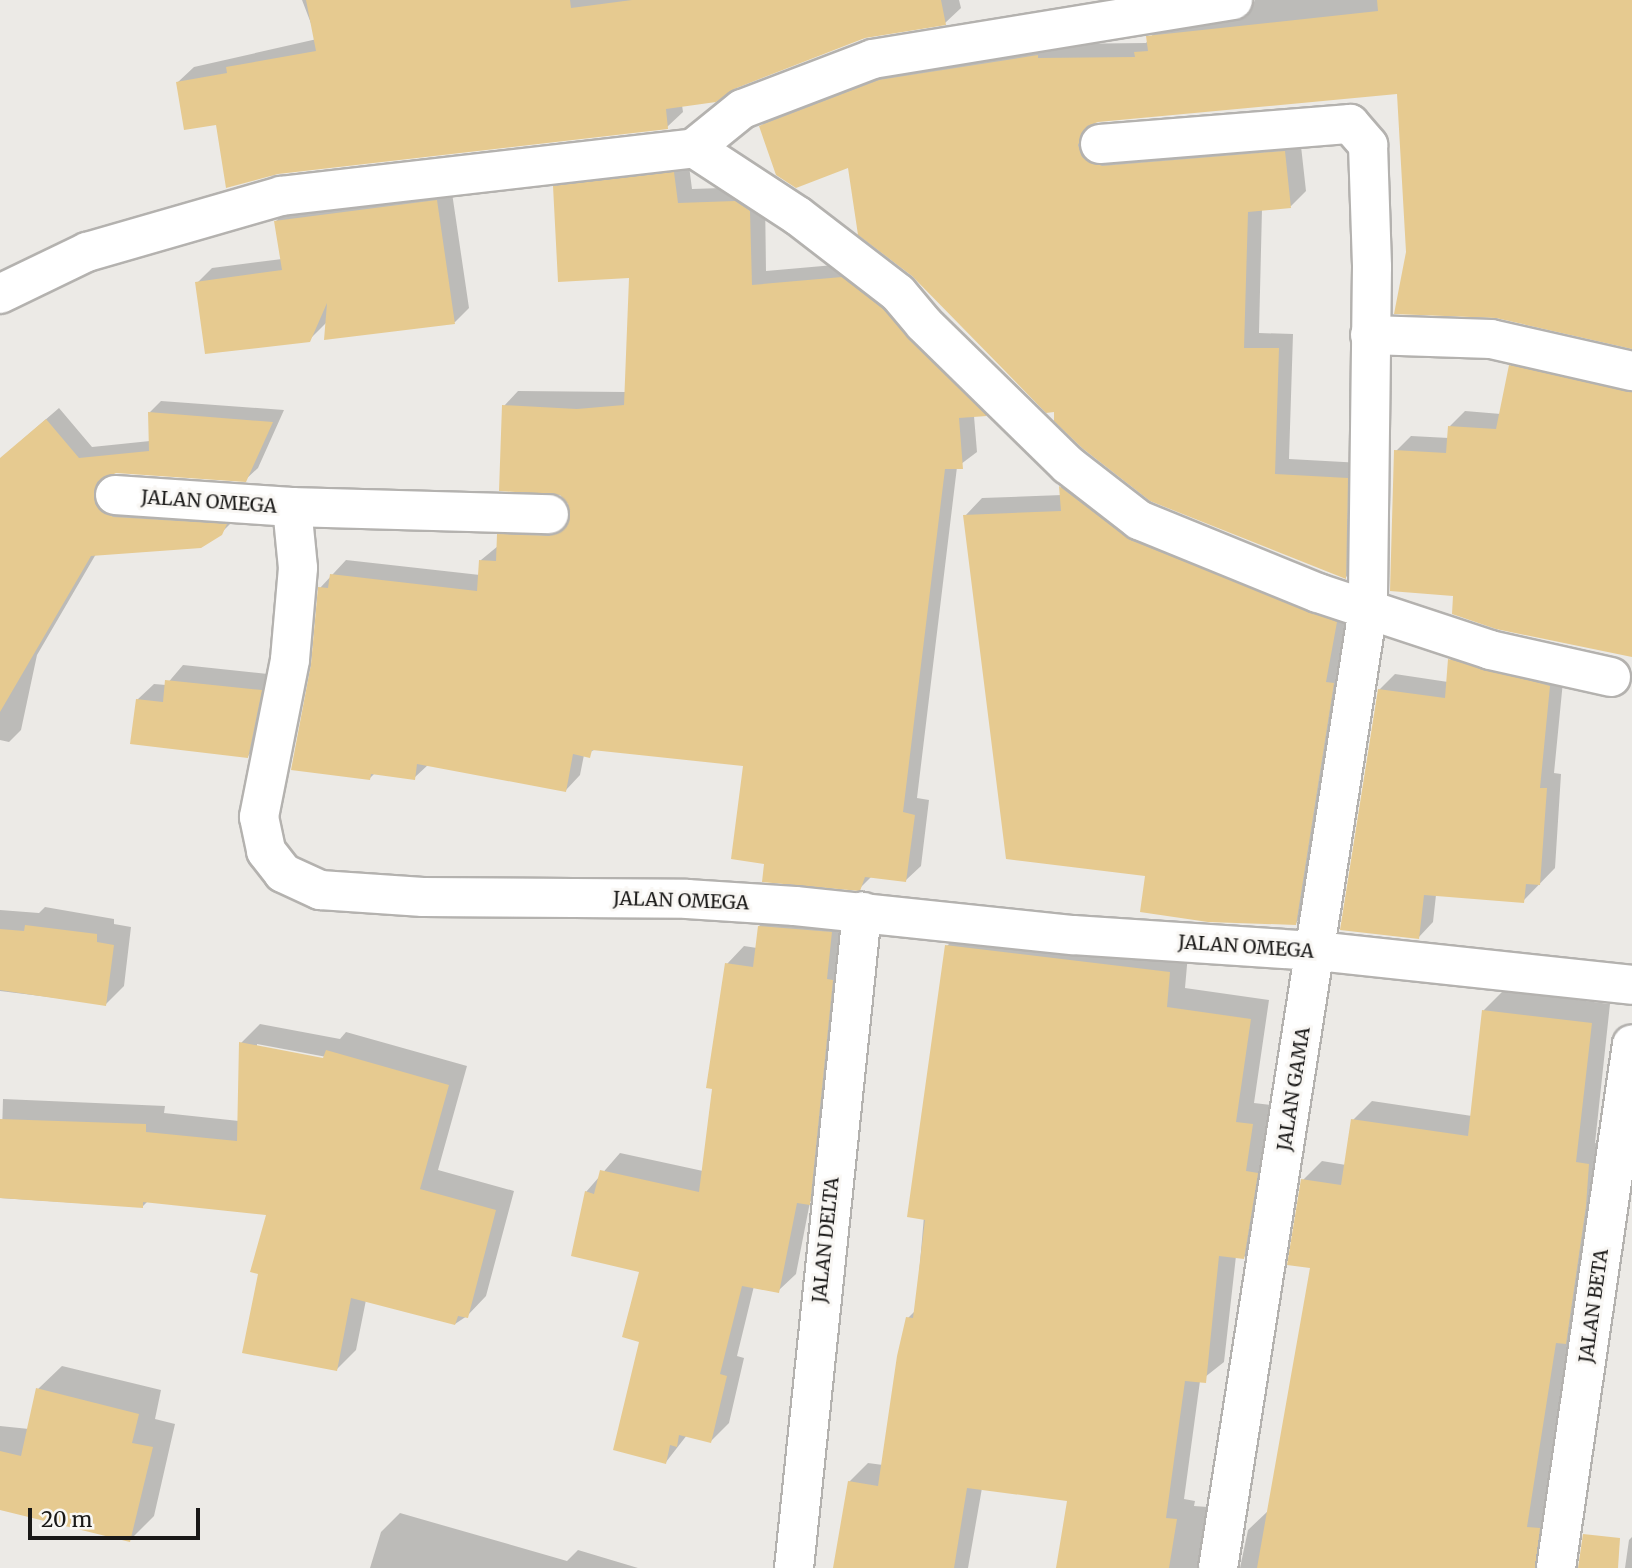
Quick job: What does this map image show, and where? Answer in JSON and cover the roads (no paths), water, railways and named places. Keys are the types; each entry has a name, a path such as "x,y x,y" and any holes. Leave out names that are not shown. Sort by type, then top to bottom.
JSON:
{"street":[{"path":"0,294 87,252 281,196 694,148 742,109 873,59 1233,0"},
{"name":"JALAN GAMA","path":"1100,144 1350,124 1368,145 1368,609 1218,1568"},
{"path":"694,148 798,216 898,293 924,324 1068,465 1114,503 1167,533 1368,609 1490,650 1611,677"},
{"path":"1370,335 1491,339 1632,371"},
{"name":"JALAN OMEGA","path":"115,495 292,507 298,568 290,660 259,817 266,851 283,873 320,890 385,894 687,899 862,912 1073,935 1316,951 1632,985"},
{"path":"292,507 550,514"},
{"name":"JALAN DELTA","path":"794,1568 862,912"},
{"name":"JALAN BETA","path":"1556,1568 1632,1044"}]}
